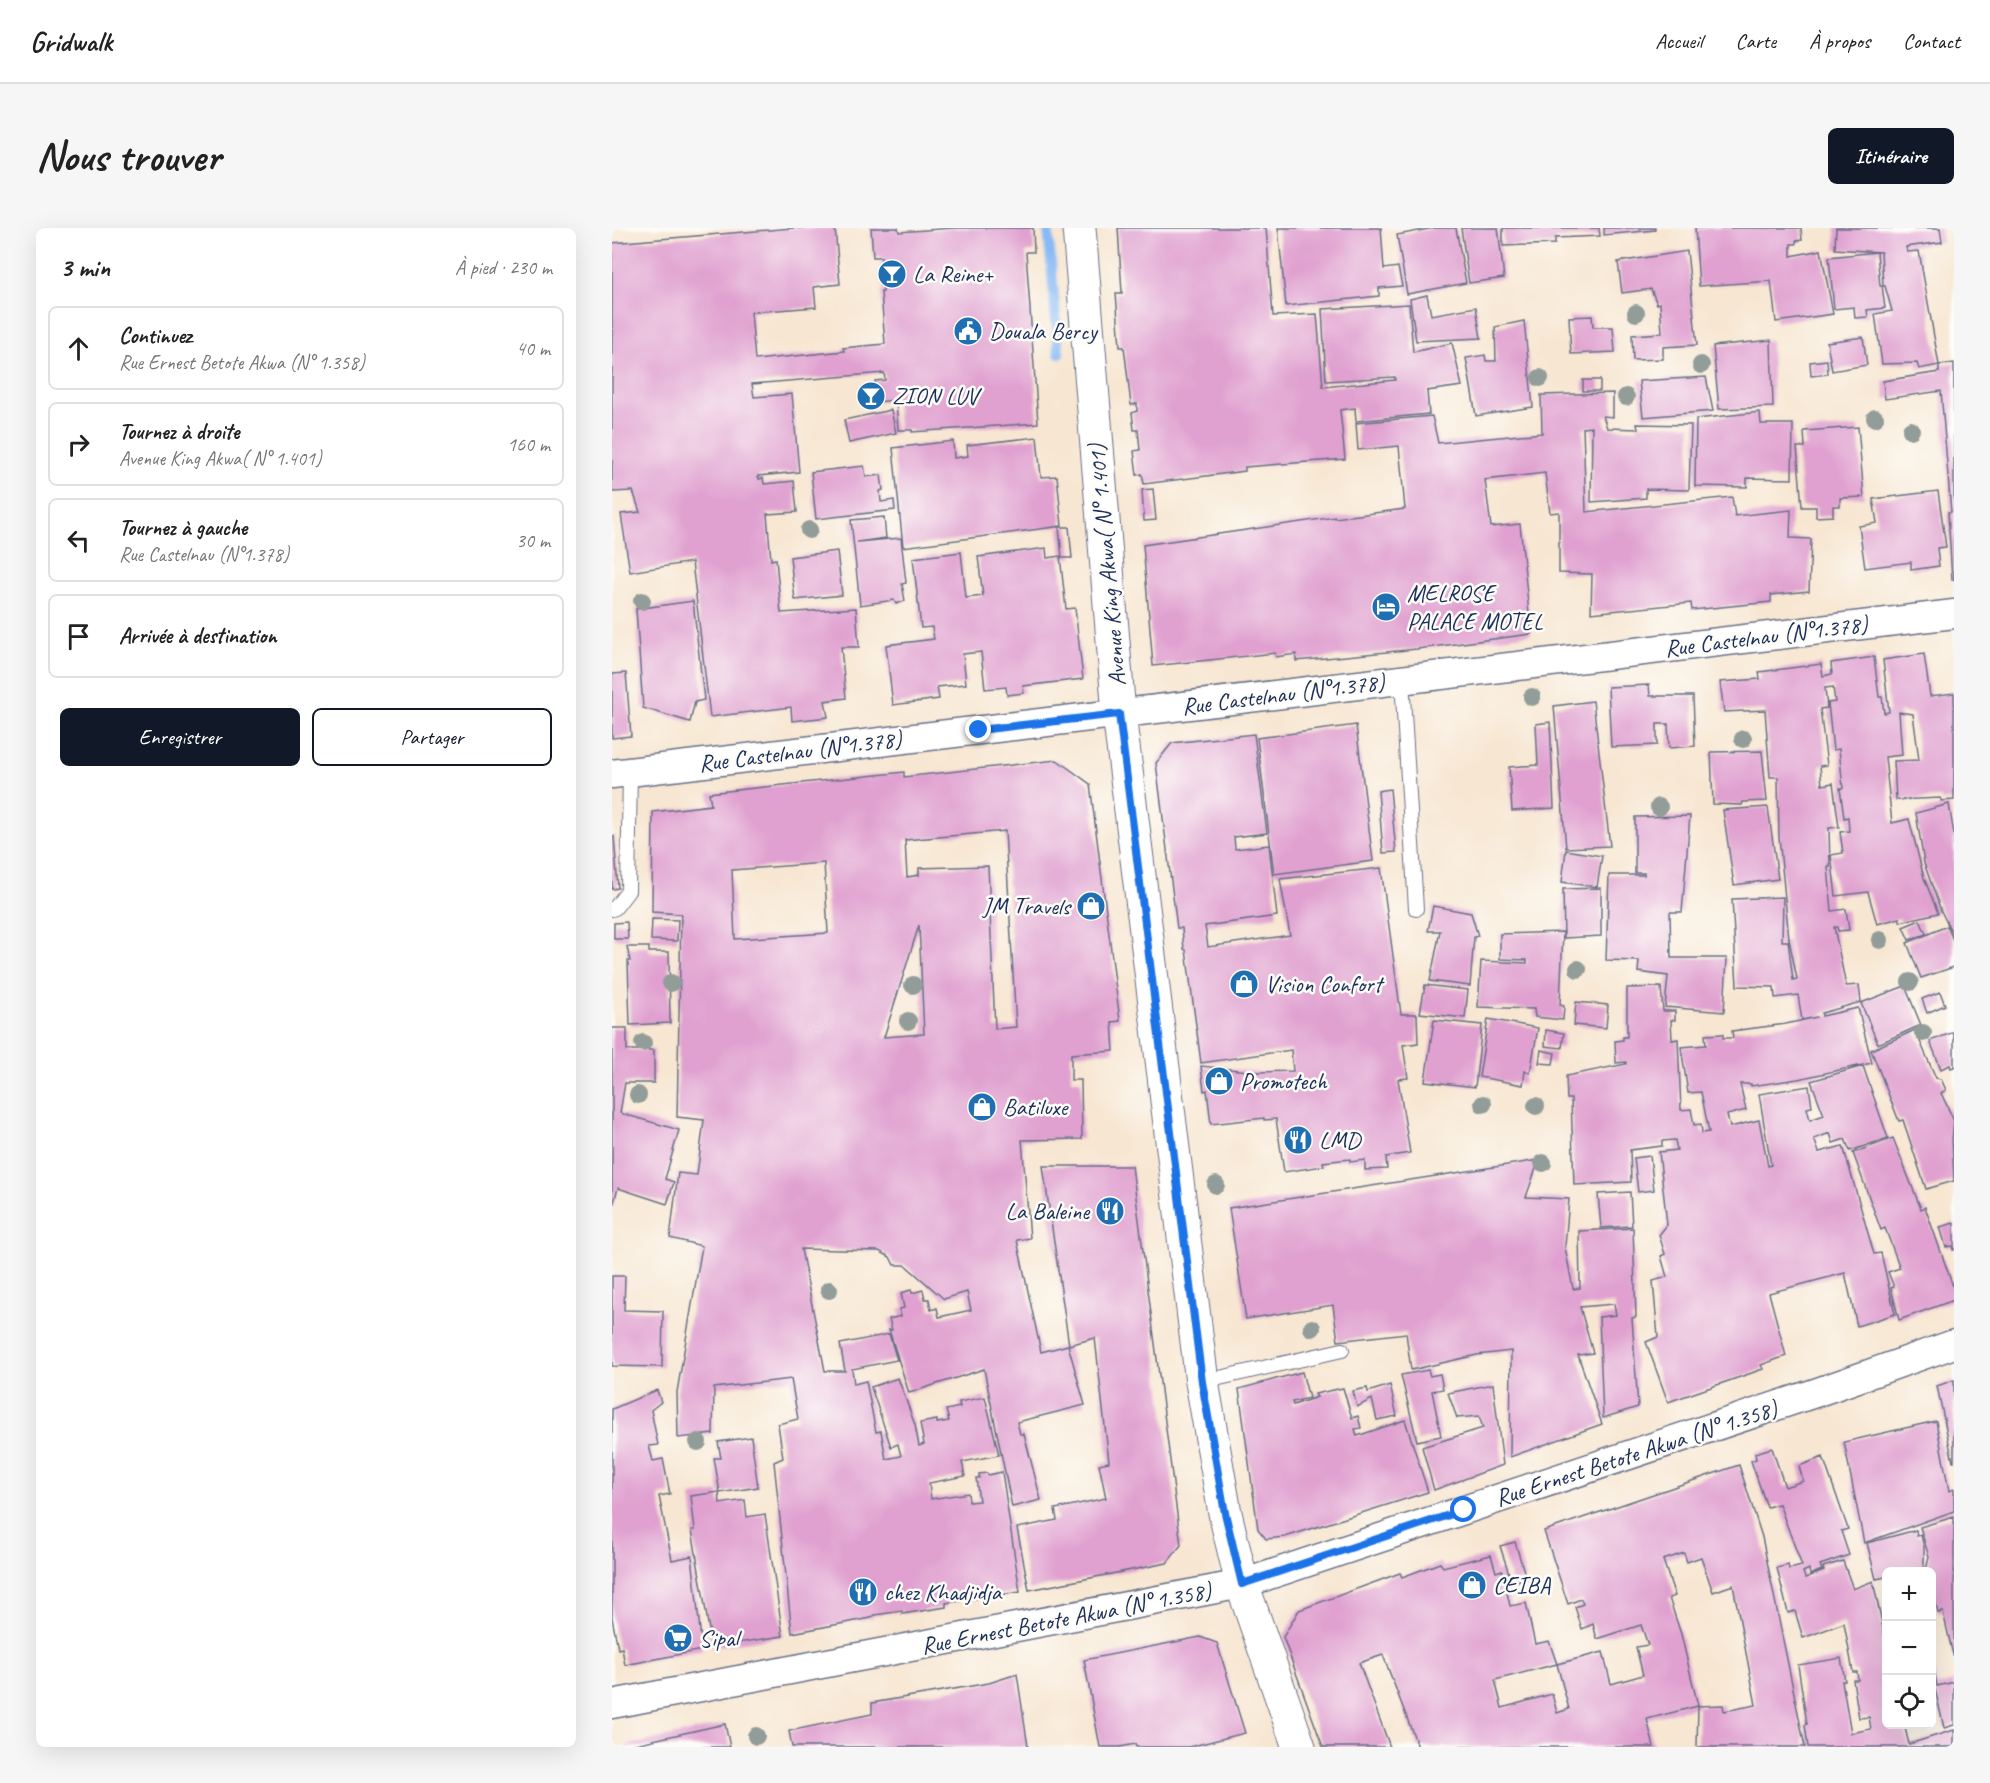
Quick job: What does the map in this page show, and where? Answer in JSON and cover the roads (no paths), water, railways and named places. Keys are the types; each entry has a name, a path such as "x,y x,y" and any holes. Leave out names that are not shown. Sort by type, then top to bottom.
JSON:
{"street":[{"name":"Avenue King Akwa( N° 1.401)","path":"1079,228 1119,714 1202,1382 1225,1513 1242,1584 1299,1747"},
{"name":"Rue Castelnau (N°1.378)","path":"621,773 1954,614"},
{"name":"Rue Ernest Betote Akwa (N° 1.358)","path":"612,1704 1242,1584 1818,1392 1954,1344"}],"lane":[{"path":"1402,680 1416,909"},
{"path":"612,909 628,891 621,773"},
{"path":"1202,1382 1342,1350"}],"waterway":[{"path":"1048,228 1059,354"}],"place":[{"name":"La Reine+","path":"892,274"},
{"name":"Douala Bercy","path":"968,331"},
{"name":"ZION LUV","path":"871,396"},
{"name":"MELROSE PALACE MOTEL","path":"1386,607"},
{"name":"JM Travels","path":"1091,906"},
{"name":"Vision Confort","path":"1244,984"},
{"name":"Promotech","path":"1219,1081"},
{"name":"Batiluxe","path":"982,1107"},
{"name":"LMD","path":"1298,1140"},
{"name":"La Baleine","path":"1110,1211"},
{"name":"CEIBA","path":"1472,1585"},
{"name":"chez Khadjidja","path":"863,1592"},
{"name":"Sipal","path":"678,1638"}]}
